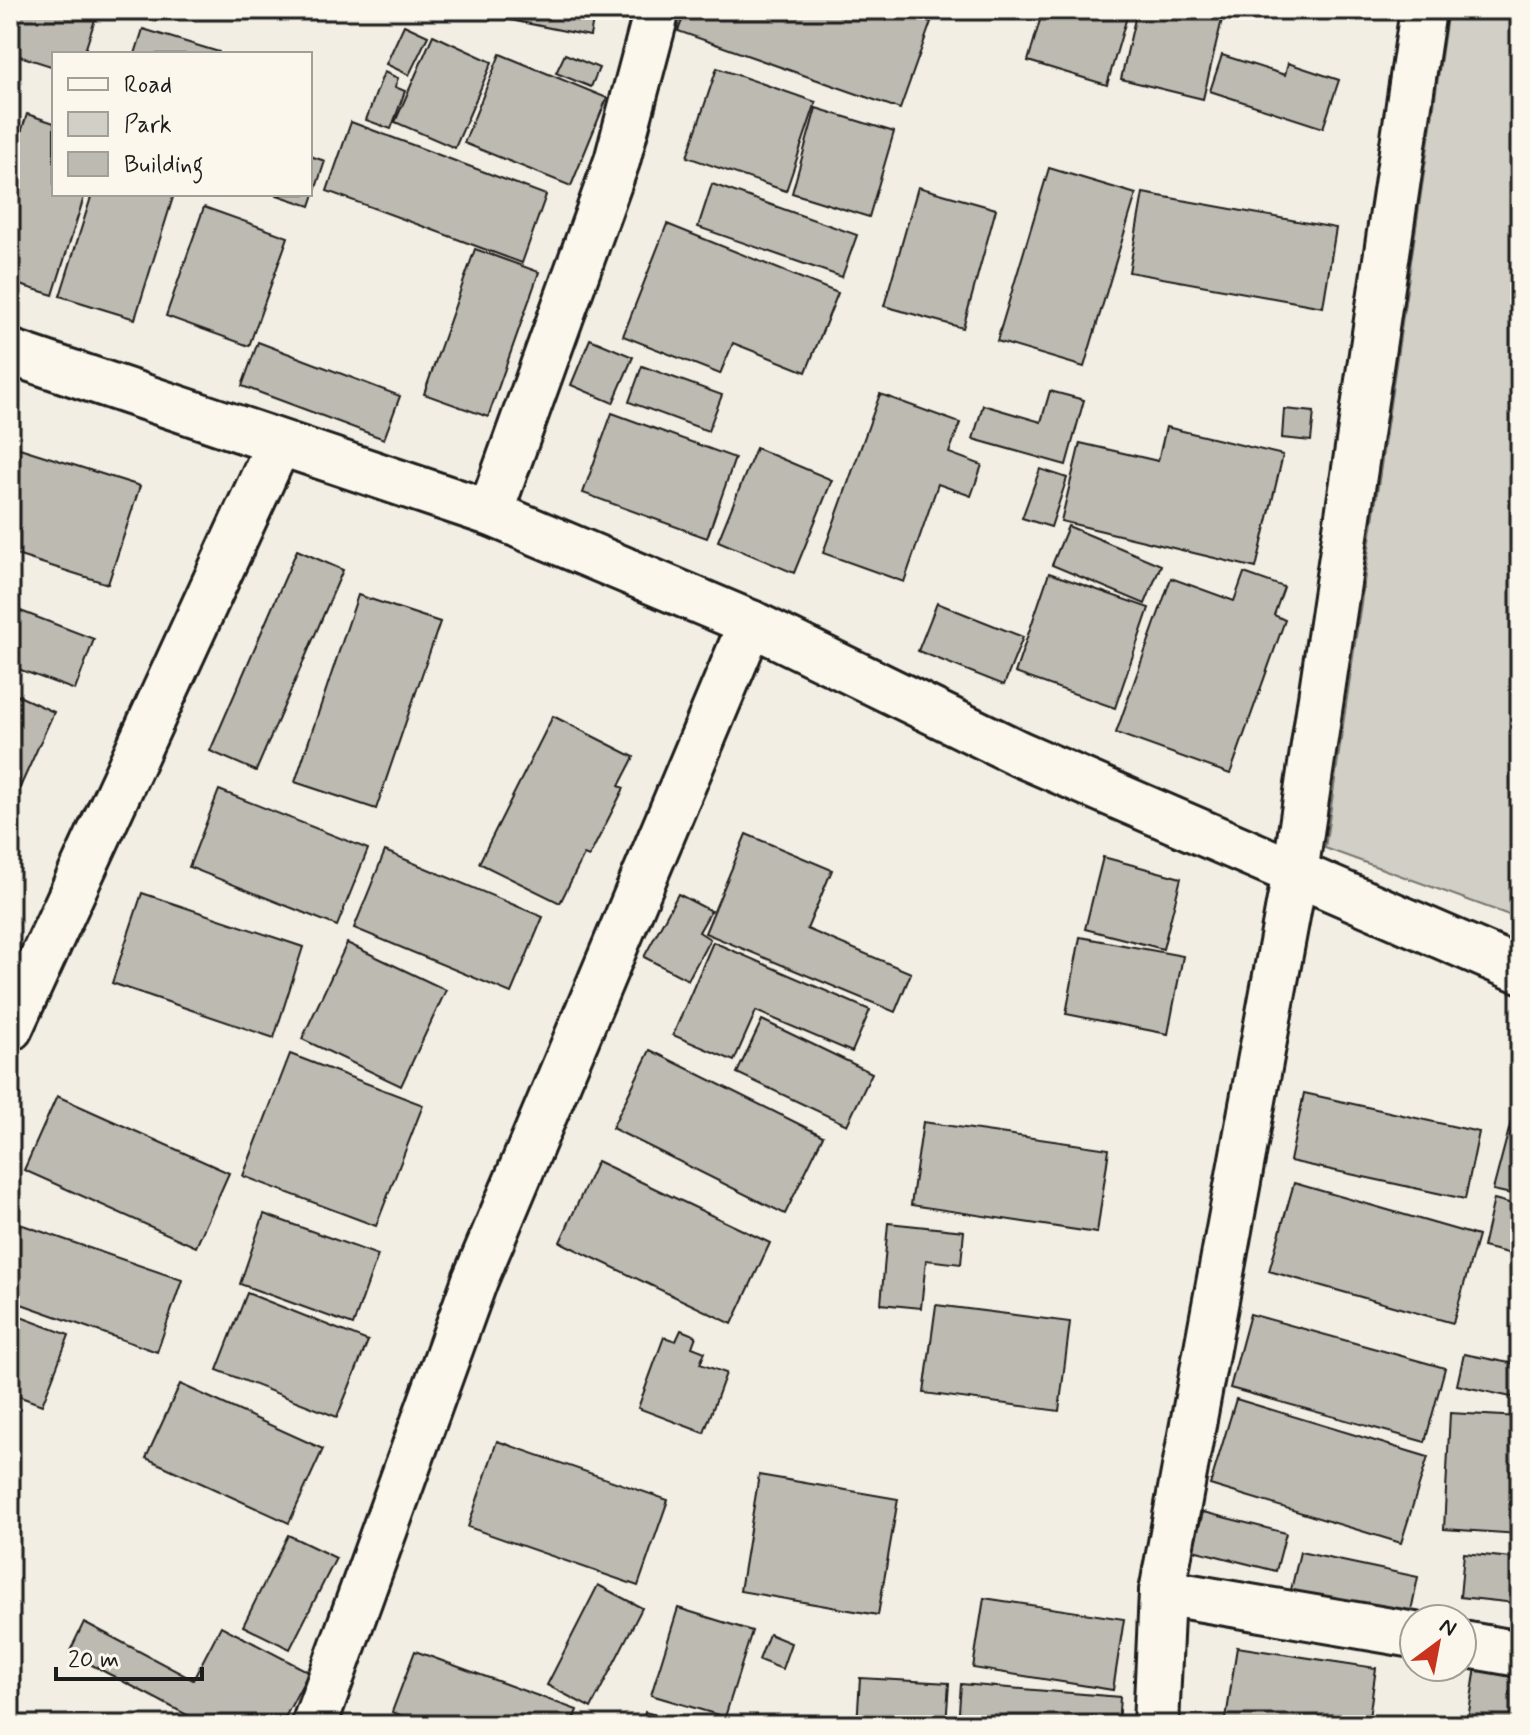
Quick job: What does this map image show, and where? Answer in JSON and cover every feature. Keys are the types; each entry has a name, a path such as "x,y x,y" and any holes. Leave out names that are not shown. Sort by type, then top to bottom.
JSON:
{"street":[{"path":"490,513 617,161 657,10"},
{"path":"1156,1725 1162,1592 1295,873 1423,10"},
{"path":"10,352 490,513 751,623 1020,754 1520,970"},
{"path":"10,1028 279,443"},
{"path":"314,1725 475,1280 751,623"},
{"path":"1162,1592 1398,1632"},
{"path":"1478,1647 1520,1654"}],"green space":[{"path":"1448,10 1520,10 1520,919 1325,848"}],"building":[{"path":"10,10 98,10 85,52 52,52 52,66 10,53"},
{"path":"482,10 595,10 590,36 481,14"},
{"path":"686,10 895,10 931,22 900,109 678,31"},
{"path":"1043,10 1129,10 1107,85 1028,61"},
{"path":"1137,10 1224,11 1203,99 1121,79"},
{"path":"1291,10 1334,10 1332,20"},
{"path":"404,25 428,36 409,75 386,64"},
{"path":"143,29 219,52 136,52"},
{"path":"433,35 492,62 455,148 395,122"},
{"path":"500,54 607,98 571,186 464,143"},
{"path":"565,54 599,68 591,87 556,73"},
{"path":"1222,55 1285,75 1288,63 1339,80 1323,128 1210,91"},
{"path":"717,68 816,102 786,191 687,157"},
{"path":"384,72 398,78 395,87 405,91 391,129 366,120"},
{"path":"816,108 894,132 869,217 792,193"},
{"path":"27,114 52,122 52,196 84,196 53,295 10,282 10,167"},
{"path":"351,122 546,195 522,263 327,191"},
{"path":"312,157 325,161 310,206 280,196 312,196"},
{"path":"1049,168 1136,194 1084,367 997,341"},
{"path":"712,184 857,235 842,277 698,227"},
{"path":"918,187 996,209 963,328 884,306"},
{"path":"1143,193 1336,228 1323,307 1129,272"},
{"path":"91,196 173,196 135,319 60,296"},
{"path":"204,207 288,237 249,346 166,316"},
{"path":"667,224 838,293 806,372 733,343 720,374 623,336"},
{"path":"475,249 539,272 488,417 424,394"},
{"path":"590,339 633,357 613,403 571,385"},
{"path":"258,342 400,396 384,439 242,386"},
{"path":"642,366 722,395 708,431 629,402"},
{"path":"1050,391 1084,400 1066,465 973,439 983,405 1041,422"},
{"path":"880,394 960,423 949,453 982,465 971,496 938,484 904,582 823,553"},
{"path":"1284,409 1314,412 1311,441 1282,438"},
{"path":"612,413 735,458 707,538 583,493"},
{"path":"1166,427 1283,455 1256,568 1061,521 1080,443 1158,461"},
{"path":"10,445 140,486 108,584 10,553"},
{"path":"756,448 832,480 794,573 718,541"},
{"path":"1040,469 1067,478 1051,527 1022,518"},
{"path":"1068,526 1161,565 1145,604 1052,565"},
{"path":"297,550 343,570 256,771 210,751"},
{"path":"1049,573 1149,608 1115,708 1015,673"},
{"path":"1244,573 1284,587 1274,615 1285,620 1230,774 1116,733 1171,578 1234,601"},
{"path":"358,595 440,622 376,809 295,782"},
{"path":"937,603 1023,637 1004,685 918,651"},
{"path":"10,607 94,639 75,690 10,666"},
{"path":"10,692 54,712 17,794 10,791"},
{"path":"553,716 634,757 619,786 624,788 589,857 584,855 560,903 479,863"},
{"path":"219,790 368,849 337,926 189,867"},
{"path":"746,834 832,870 807,929 911,973 895,1012 705,933"},
{"path":"385,851 543,917 511,993 354,928"},
{"path":"1103,857 1181,878 1163,949 1085,929"},
{"path":"142,893 303,947 274,1038 112,983"},
{"path":"678,894 711,911 699,932 710,939 688,980 644,957"},
{"path":"1080,937 1183,956 1168,1034 1066,1014"},
{"path":"713,942 870,1010 852,1052 756,1011 734,1061 673,1035"},
{"path":"347,943 446,990 401,1086 302,1039"},
{"path":"762,1020 872,1073 847,1125 737,1073"},
{"path":"650,1050 823,1136 785,1214 612,1128"},
{"path":"290,1054 423,1105 376,1226 243,1176"},
{"path":"1304,1093 1479,1132 1465,1199 1290,1161"},
{"path":"57,1096 229,1173 196,1247 24,1170"},
{"path":"1512,1118 1520,1120 1520,1196 1493,1190"},
{"path":"923,1122 1109,1149 1097,1233 911,1205"},
{"path":"597,1161 770,1243 732,1324 560,1242"},
{"path":"1294,1183 1478,1236 1453,1323 1269,1271"},
{"path":"1494,1199 1520,1206 1520,1256 1483,1247"},
{"path":"264,1214 378,1255 353,1325 240,1284"},
{"path":"14,1222 182,1280 157,1352 10,1300 10,1234"},
{"path":"888,1223 964,1231 961,1264 926,1260 921,1308 881,1304"},
{"path":"247,1293 368,1341 337,1417 217,1370"},
{"path":"936,1305 1070,1322 1059,1411 924,1393"},
{"path":"10,1313 69,1335 42,1405 10,1393"},
{"path":"1250,1314 1445,1368 1425,1442 1230,1388"},
{"path":"681,1330 696,1336 692,1347 705,1352 700,1364 726,1373 704,1433 638,1408 664,1337 676,1341"},
{"path":"1464,1354 1520,1365 1520,1399 1457,1385"},
{"path":"180,1384 323,1449 289,1523 146,1458"},
{"path":"1236,1399 1428,1457 1401,1543 1210,1485"},
{"path":"1450,1413 1520,1417 1520,1534 1444,1529"},
{"path":"497,1441 668,1500 638,1586 468,1527"},
{"path":"759,1475 898,1499 878,1615 740,1591"},
{"path":"1203,1512 1286,1533 1276,1571 1193,1550"},
{"path":"288,1535 336,1558 290,1649 243,1626"},
{"path":"1300,1552 1418,1577 1413,1603 1398,1603 1398,1613 1291,1590"},
{"path":"1464,1553 1520,1559 1515,1603 1460,1597"},
{"path":"598,1585 642,1608 591,1708 547,1685"},
{"path":"984,1598 1124,1619 1113,1690 973,1668"},
{"path":"678,1608 752,1631 725,1717 651,1695"},
{"path":"84,1622 193,1680 221,1626 309,1672 281,1725 206,1725 69,1653"},
{"path":"769,1634 791,1643 782,1669 759,1660"},
{"path":"1237,1647 1376,1668 1368,1725 1225,1725"},
{"path":"415,1651 577,1710 571,1725 427,1725 392,1712"},
{"path":"1478,1667 1520,1674 1520,1725 1467,1725 1474,1683 1478,1683"},
{"path":"860,1678 949,1683 946,1725 857,1725"},
{"path":"961,1684 1120,1697 1118,1725 958,1725"},
{"path":"645,1712 691,1725 642,1725"}]}
